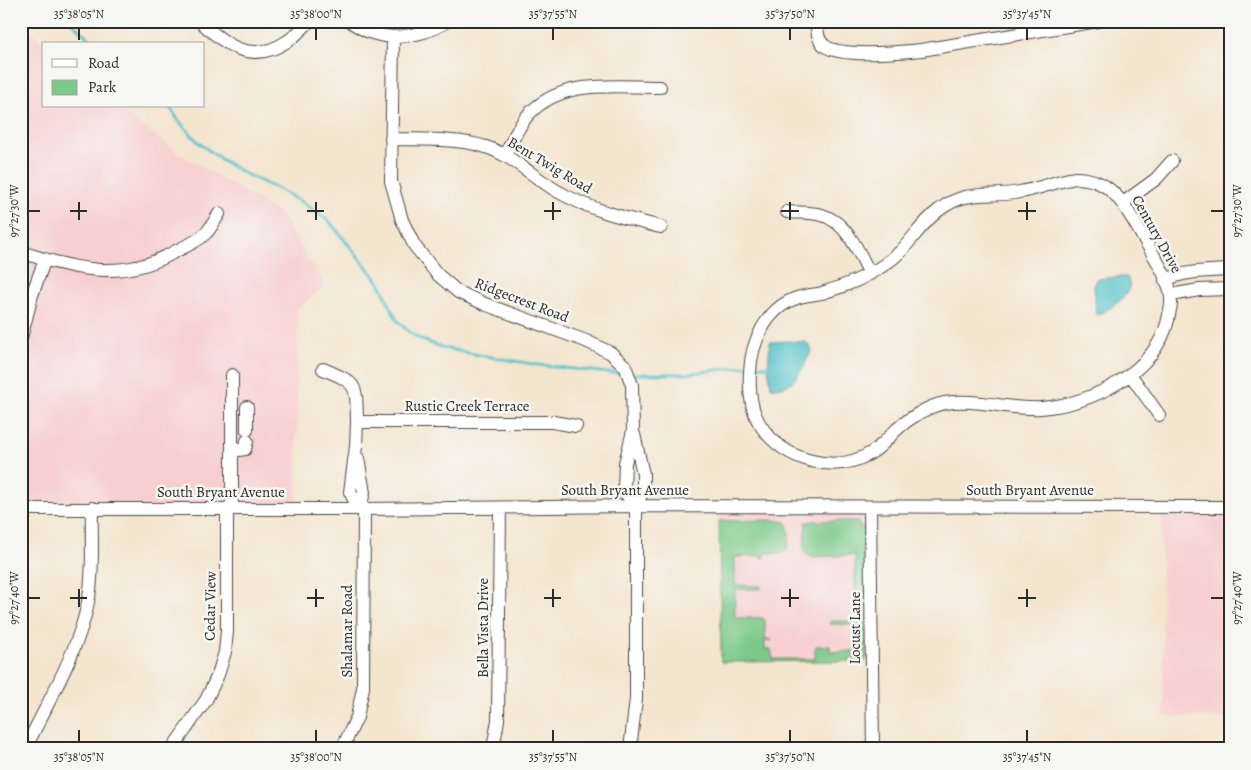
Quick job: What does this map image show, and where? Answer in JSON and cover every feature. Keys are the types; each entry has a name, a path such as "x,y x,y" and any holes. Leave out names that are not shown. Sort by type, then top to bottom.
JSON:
{"street":[{"path":"200,21 227,45 241,51 264,52 287,42 310,21"},
{"path":"350,21 364,31 393,37 410,36 436,29 447,21"},
{"path":"817,21 818,38 824,46 836,51 859,52 921,50 1098,21"},
{"name":"Ridgecrest Road","path":"393,37 392,181 395,200 402,220 414,245 424,260 448,284 458,292 474,300 586,341 611,353 625,366 632,385 633,431 643,474 643,491 636,506 636,699 630,749"},
{"path":"505,155 527,116 546,100 568,90 583,87 660,87"},
{"name":"Bent Twig Road","path":"392,139 465,142 489,148 505,155 546,185 576,201 600,211 661,227"},
{"path":"1123,203 1156,179 1172,161"},
{"name":"Century Drive","path":"1130,374 1090,396 1058,406 1016,408 956,402 936,405 908,420 870,454 841,462 818,463 792,454 761,426 752,405 750,374 751,355 757,338 766,322 784,304 794,299 844,286 870,274 899,253 938,210 958,199 985,194 1015,193 1056,181 1087,178 1105,186 1123,203 1165,280 1171,295"},
{"path":"787,212 821,215 835,222 852,242 870,274"},
{"path":"22,255 97,271 136,268 163,259 206,234 219,214"},
{"path":"21,338 32,295 45,259"},
{"path":"1165,280 1183,274 1230,270"},
{"path":"1159,415 1130,374 1152,353 1162,336 1169,316 1171,295 1199,290 1230,289"},
{"path":"323,369 347,379 355,388 356,446 364,493 361,509"},
{"name":"Cedar View","path":"172,749 210,692 218,675 225,652 228,631 232,375"},
{"path":"232,451 247,447 247,407"},
{"name":"Rustic Creek Terrace","path":"357,422 553,422 576,426"},
{"name":"Ridgecrest Road","path":"633,431 625,463 624,491 636,506"},
{"name":"Locust Lane","path":"870,506 873,749"},
{"name":"South Bryant Avenue","path":"21,509 1230,506"},
{"path":"25,749 63,671 84,619 91,582 92,508"},
{"name":"Bella Vista Drive","path":"494,749 498,720 500,508"},
{"name":"Shalamar Road","path":"342,749 357,717 363,688 361,509"}],"shaded area":[{"path":"21,21 23,21 42,44 42,108 119,108 178,153 280,213 325,285 297,309 297,509 21,509"},
{"path":"719,506 870,507 871,661 721,662"},
{"path":"1161,507 1230,507 1230,717 1164,717"}],"green space":[{"path":"775,520 786,522 789,541 786,551 782,553 765,553 765,558 760,556 735,557 735,585 761,586 761,589 735,589 735,618 763,618 765,620 765,639 772,640 765,641 765,649 771,649 773,659 815,659 816,646 830,646 830,652 856,651 856,625 830,624 830,621 855,621 855,555 811,557 806,554 804,548 806,522 857,521 862,528 865,527 866,534 866,661 721,662 719,521"}],"water":[{"path":"1127,277 1129,289 1126,294 1101,314 1096,315 1094,287 1096,279"},
{"path":"770,342 806,342 812,350 802,370 792,382 779,388 771,387 768,366"}],"waterway":[{"path":"70,21 93,42"},
{"path":"170,108 179,121 199,143 222,160 245,174 305,204 329,221 379,282 397,320 409,332 422,340 444,348 539,365 625,373"},
{"path":"632,374 685,374 747,366"},
{"path":"753,366 768,366"}]}
